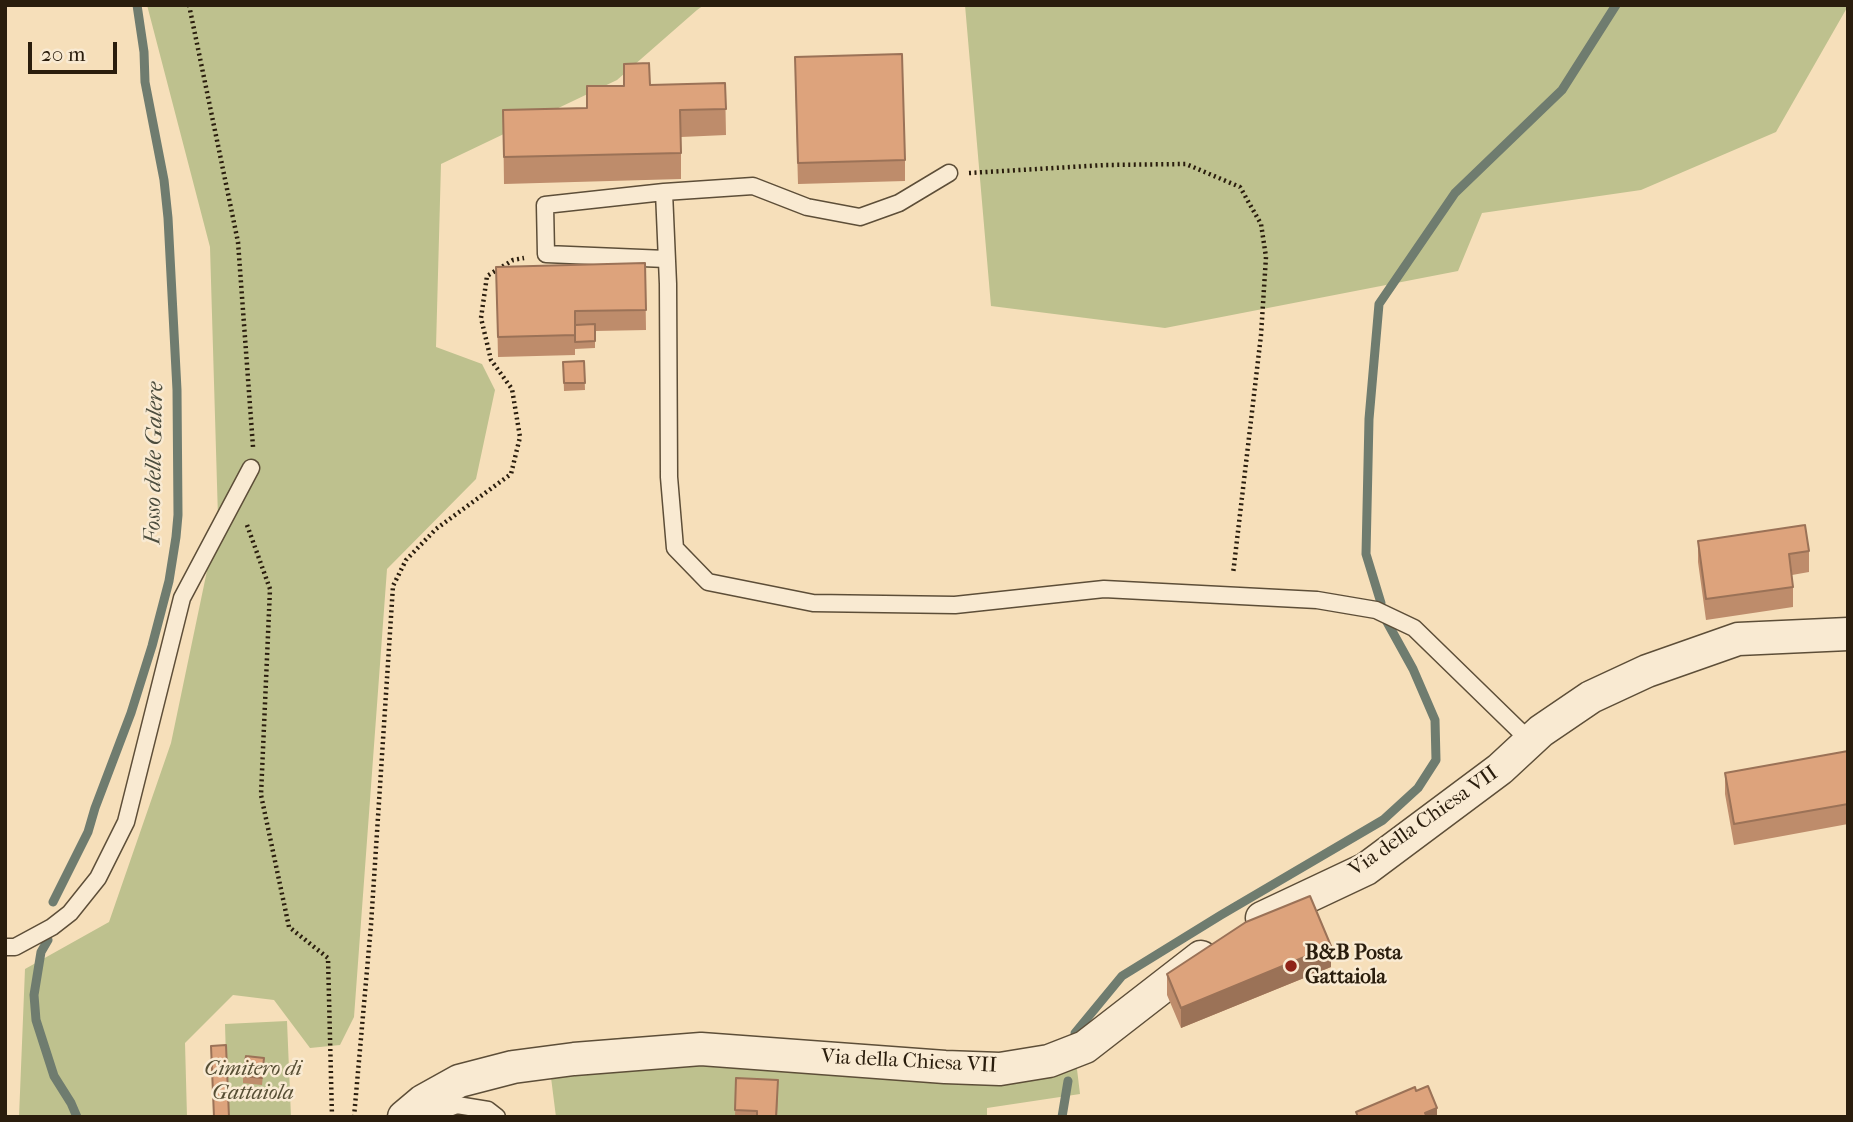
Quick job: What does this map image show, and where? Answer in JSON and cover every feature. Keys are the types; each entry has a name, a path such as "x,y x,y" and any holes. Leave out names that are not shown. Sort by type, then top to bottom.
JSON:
{"street":[{"name":"Via della Chiesa VII","path":"407,1114 423,1101 459,1081 513,1067 574,1059 701,1049 945,1068 1000,1069 1049,1061 1085,1047 1231,934 1366,869 1500,769 1541,731 1591,697 1647,671 1738,639 1848,634"}],"lane":[{"path":"666,259 546,254 545,205 664,192 753,186 807,206 860,217 899,203 948,173"},
{"path":"664,192 670,477 675,548 708,582 813,603 955,605 1104,589 1317,600 1376,610 1414,628 1530,741"},
{"path":"5,947 15,947 52,927 70,913 98,878 126,822 182,598 251,468"},
{"path":"407,1114 430,1115 457,1105 488,1110 497,1117"}],"path":[{"path":"189,5 238,242 253,448 251,468"},
{"path":"948,173 1186,164 1240,187 1261,224 1266,257 1261,335 1231,595"},
{"path":"354,1117 371,925 393,586 406,560 436,529 511,474 520,438 512,389 491,360 481,318 487,276 513,260 546,254"},
{"path":"246,524 270,589 261,795 289,927 328,958 332,1117"}],"green space":[{"path":"147,5 704,5 617,80 441,164 436,347 482,364 495,390 476,479 387,569 354,1017 340,1045 310,1048 274,1000 233,995 185,1043 187,1117 19,1117 25,969 109,922 171,743 218,518 210,247"},
{"path":"965,5 1848,6 1776,132 1641,190 1482,213 1458,271 1165,328 991,306"},
{"name":"Cimitero di Gattaiola","path":"287,1021 291,1117 213,1117 226,1059 225,1024"},
{"path":"1073,1036 1080,1094 987,1108 987,1117 556,1117 547,1046 628,1037 767,1040 1011,1056"}],"building":[{"path":"902,54 905,160 798,163 795,57"},
{"path":"649,63 650,85 725,83 726,109 680,110 681,153 504,157 503,110 587,108 587,86 624,86 624,64"},
{"path":"645,263 646,310 575,311 575,335 498,337 496,267"},
{"path":"595,324 595,341 575,342 575,325"},
{"path":"584,361 585,383 564,383 563,362"},
{"path":"1805,525 1809,551 1789,554 1793,587 1706,599 1698,541"},
{"path":"1848,751 1848,804 1734,824 1725,773"},
{"path":"1310,896 1331,946 1181,1008 1167,974 1246,922"},
{"path":"226,1045 229,1117 214,1117 211,1046"},
{"path":"246,1056 264,1058 262,1078 243,1076"},
{"path":"736,1078 778,1080 776,1117 757,1117 757,1111 735,1110"},
{"path":"1428,1086 1437,1108 1425,1113 1427,1117 1358,1117 1356,1112 1415,1087 1416,1091"}],"waterway":[{"name":"Fosso delle Galere","path":"53,902 88,832 131,713 169,581 176,537 177,390 168,218 164,180 145,82 144,52 137,5"},
{"path":"1381,603 1366,554 1369,419 1379,304 1455,193 1562,90 1616,5"},
{"path":"1075,1033 1122,976 1383,820 1418,788 1436,760 1435,720 1413,669 1387,622"},
{"name":"Fosso delle Galere","path":"48,940 41,952 34,995 36,1020 54,1076 77,1117"},
{"path":"1062,1117 1068,1081"}],"place":[{"name":"B&B Posta Gattaiola","path":"1291,966"}]}
